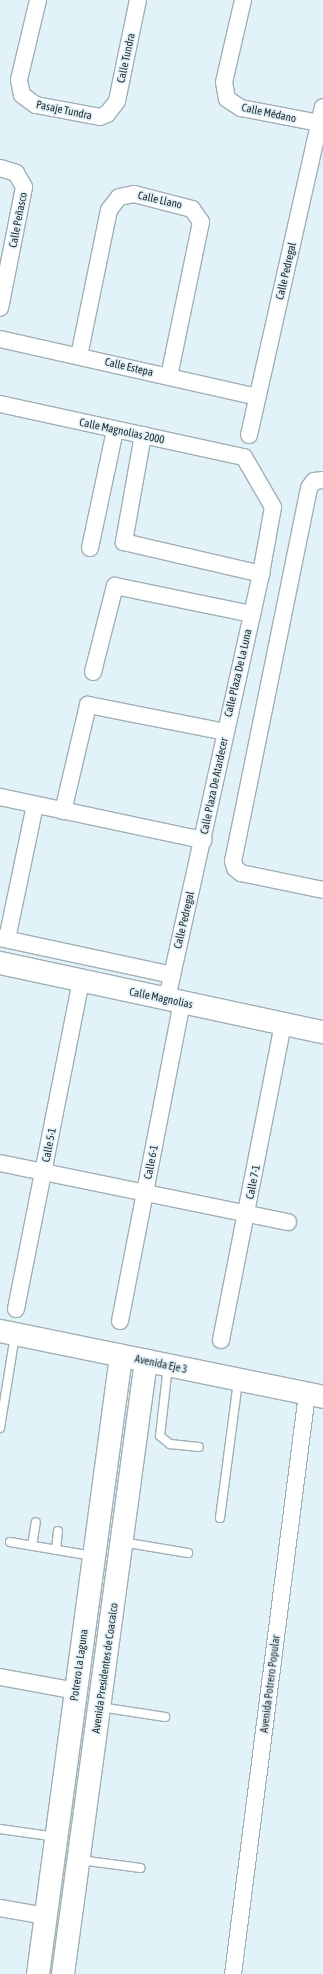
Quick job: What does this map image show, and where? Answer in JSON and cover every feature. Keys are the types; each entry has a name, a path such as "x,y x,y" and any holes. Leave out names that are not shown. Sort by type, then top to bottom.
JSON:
{"street":[{"name":"Pasaje Tundra","path":"38,0 19,80 22,96 28,102 91,117 107,114"},
{"name":"Calle Tundra","path":"107,114 116,101 138,0"},
{"name":"Calle Médano","path":"243,0 224,82 227,99 241,108 319,123"},
{"name":"Calle Pedregal","path":"249,435 323,107"},
{"name":"Calle Peñasco","path":"0,168 16,173 24,187 0,308"},
{"name":"Calle Llano","path":"79,356 109,210 119,197 126,194 142,196 192,209 201,222 169,376"},
{"name":"Calle Estepa","path":"0,339 257,397"},
{"name":"Calle Magnolias 2000","path":"0,404 114,430 244,457 273,507 261,574"},
{"path":"90,548 114,430"},
{"path":"94,672 115,586 252,614 261,574 124,542 143,435"},
{"path":"323,480 314,481 309,488 233,861 235,868 241,873 323,890"},
{"name":"Calle Plaza De La Luna","path":"225,732 252,614"},
{"path":"63,811 88,705 225,732"},
{"name":"Calle Plaza De Atardecer","path":"202,840 225,732"},
{"path":"0,797 202,840"},
{"path":"35,805 3,939 172,975"},
{"name":"Calle Pedregal","path":"174,1001 172,975 202,840"},
{"name":"Calle Magnolias","path":"0,963 323,1032"},
{"name":"Calle 5-1","path":"16,1309 81,981"},
{"name":"Calle 6-1","path":"120,1321 145,1194 174,1001"},
{"name":"Calle 7-1","path":"221,1340 247,1214 283,1024"},
{"path":"0,1163 145,1194 288,1222"},
{"name":"Avenida Eje 3","path":"7,1333 315,1395"},
{"name":"Potrero La Laguna","path":"38,1974 121,1356"},
{"name":"Avenida Presidentes de Coacalco","path":"64,1974 146,1361"},
{"name":"Avenida Potrero Popular","path":"233,1974 315,1395"},
{"path":"0,1677 76,1691"},
{"path":"0,1908 46,1916"}],"lane":[{"path":"0,1428 7,1333"},
{"path":"168,1366 160,1436 170,1444 199,1447"},
{"path":"220,1518 239,1380"},
{"path":"32,1546 36,1522"},
{"path":"56,1550 58,1531"},
{"path":"10,1542 94,1556"},
{"path":"122,1542 188,1553"},
{"path":"100,1706 165,1717"},
{"path":"0,1829 56,1837"},
{"path":"79,1859 140,1868"}]}
